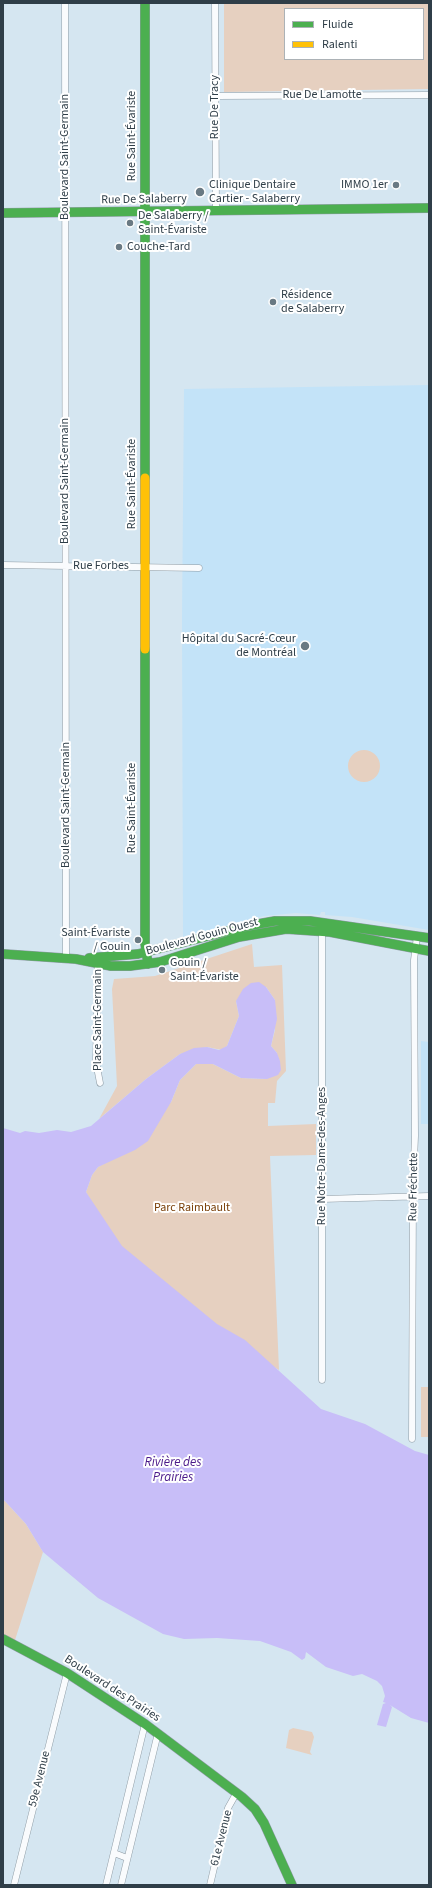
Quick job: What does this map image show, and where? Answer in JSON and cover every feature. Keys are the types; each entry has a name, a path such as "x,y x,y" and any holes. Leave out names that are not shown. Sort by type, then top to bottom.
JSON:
{"street":[{"name":"Boulevard Saint-Germain","path":"64,3 66,213 66,958"},
{"name":"Rue Saint-Évariste","path":"145,3 144,566 146,953 148,964"},
{"name":"Rue De Tracy","path":"215,3 216,211"},
{"name":"Rue De Lamotte","path":"215,96 429,95"},
{"name":"Rue De Salaberry","path":"3,213 429,208"},
{"name":"Rue Forbes","path":"3,565 199,568"},
{"name":"Boulevard Gouin Ouest","path":"98,961 146,953 247,926 275,921 310,921 429,938"},
{"name":"Boulevard Gouin Ouest","path":"3,954 98,961 119,967 148,964 229,940 286,929 322,932 429,951"},
{"name":"Rue Notre-Dame-des-Anges","path":"322,932 322,1380"},
{"name":"Rue Fréchette","path":"412,1439 415,948 417,936"},
{"name":"Place Saint-Germain","path":"98,961 96,1062 100,1083"},
{"path":"322,1199 429,1196"},
{"name":"Boulevard des Prairies","path":"3,1639 67,1672 158,1733 237,1792 252,1806 264,1823 292,1885"},
{"name":"59e Avenue","path":"14,1885 67,1672"},
{"path":"106,1885 145,1724"},
{"path":"121,1885 158,1733"},
{"name":"61e Avenue","path":"210,1885 228,1808 237,1792"},
{"path":"114,1853 127,1858"}],"shaded area":[{"name":"Hôpital du Sacré-Cœur de Montréal","path":"429,385 429,930 352,917 325,915 325,912 321,912 320,915 296,913 264,916 183,937 182,619 184,389"},
{"path":"421,1041 429,1042 429,1124 421,1124"}],"green space":[{"path":"224,3 429,3 429,89 224,92"},
{"path":"361,750 367,750 376,754 380,766 376,778 367,782 361,782 352,778 348,769 348,763 352,754"},
{"name":"Parc Raimbault","path":"252,944 254,967 282,965 286,1071 277,1081 275,1103 268,1103 268,1126 316,1124 316,1155 270,1156 279,1370 242,1349 118,1250 86,1192 92,1175 98,1167 107,1162 171,1102 180,1080 196,1064 213,1064 241,1078 267,1079 277,1053 271,1046 275,1030 275,1000 266,987 236,1001 239,1016 227,1046 222,1050 207,1047 180,1054 146,1079 99,1119 117,1086 112,989 114,979 155,976"},
{"path":"421,1387 429,1387 429,1437 421,1437"},
{"path":"3,1499 26,1524 43,1552 15,1640 3,1637"},
{"path":"293,1728 312,1732 314,1737 310,1752 312,1755 286,1748 289,1730"}],"water":[{"name":"Rivière des Prairies","path":"259,982 266,987 275,1000 277,1019 271,1046 277,1053 280,1061 281,1070 278,1075 267,1079 241,1078 213,1064 196,1064 180,1080 171,1102 148,1141 135,1150 98,1167 92,1175 86,1192 122,1246 217,1324 245,1340 321,1409 365,1424 415,1451 429,1455 429,1723 411,1718 390,1705 392,1707 386,1727 377,1725 383,1704 386,1703 383,1702 385,1696 382,1686 377,1681 362,1674 353,1676 326,1667 306,1652 305,1658 302,1660 291,1652 260,1641 217,1638 184,1639 163,1634 98,1598 43,1552 26,1524 3,1499 3,1128 20,1133 25,1131 39,1133 57,1130 71,1132 91,1126 146,1079 180,1054 194,1048 207,1047 219,1050 227,1046 239,1016 236,1001 243,989 251,983"}],"traffic: fast":[{"path":"145,3 145,478"},
{"path":"3,213 429,208"},
{"path":"145,649 145,943 148,964"},
{"path":"89,958 138,954 247,926 275,921 310,921 429,938"},
{"path":"3,954 76,959 111,966 130,966 160,962 239,937 286,929 330,932 429,951"},
{"path":"3,1639 67,1673 145,1724 242,1797 255,1809 264,1823 292,1885"}],"traffic: slow":[{"path":"145,478 145,649"}],"place":[{"name":"IMMO 1er","path":"396,185"},
{"name":"Clinique Dentaire Cartier - Salaberry","path":"200,192"},
{"name":"De Salaberry / Saint-Évariste","path":"130,223"},
{"name":"Couche-Tard","path":"119,247"},
{"name":"Résidence de Salaberry","path":"273,302"},
{"name":"Hôpital du Sacré-Cœur de Montréal","path":"305,646"},
{"name":"Saint-Évariste / Gouin","path":"138,940"},
{"name":"Gouin / Saint-Évariste","path":"162,970"}]}
